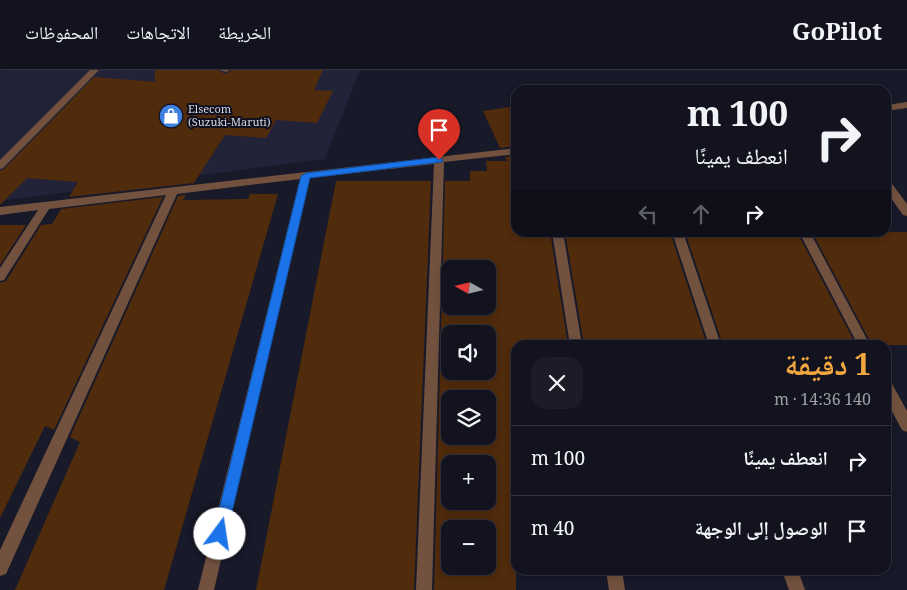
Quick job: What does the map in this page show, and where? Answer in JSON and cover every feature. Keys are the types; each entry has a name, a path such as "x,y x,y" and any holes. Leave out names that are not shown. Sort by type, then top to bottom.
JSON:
{"street":[{"path":"0,166 95,70"},
{"path":"891,108 906,107"},
{"path":"0,211 511,152"},
{"path":"424,590 439,160"},
{"path":"206,590 306,176"},
{"path":"891,190 907,212"},
{"path":"0,568 173,191"},
{"path":"0,277 46,206"},
{"path":"559,237 575,340"},
{"path":"679,237 713,340"},
{"path":"807,237 861,340"},
{"path":"891,395 907,425"},
{"path":"615,575 617,590"},
{"path":"792,575 797,590"}],"shaded area":[{"name":"Elsecom (Suzuki-Maruti)","path":"2,70 360,70 325,159 0,201 0,72"}],"building":[{"name":"Elsecom (Suzuki-Maruti)","path":"155,70 218,70 225,74 232,70 323,70 314,90 333,91 317,123 276,120 266,138 225,135 194,183 69,197 78,182 27,178 0,205 0,171 94,77 155,82"},
{"path":"511,107 511,147 500,148 483,111"},
{"path":"511,156 511,237 551,237 567,340 511,340 511,575 516,575 516,590 434,590 441,330 441,380 496,380 496,325 441,325 441,315 496,315 496,260 443,260 445,181 470,181 470,171 487,171 486,161 507,161 505,157"},
{"path":"336,181 431,181 414,590 256,590"},
{"path":"250,194 278,194 164,590 15,590 80,442 70,437 178,196 186,195 183,200 248,199"},
{"path":"163,197 54,430 45,426 0,518 0,283 6,281 41,225 52,224 61,209"},
{"path":"0,225 26,225 0,265"},
{"path":"891,232 907,232 907,345 891,345 891,340 869,340 815,237 891,237"},
{"path":"566,237 672,237 705,340 583,340"},
{"path":"687,237 800,237 853,340 721,340"}],"place":[{"name":"Elsecom (Suzuki-Maruti)","path":"171,116"}],"route":[{"path":"220,534 306,176 439,160"}]}
